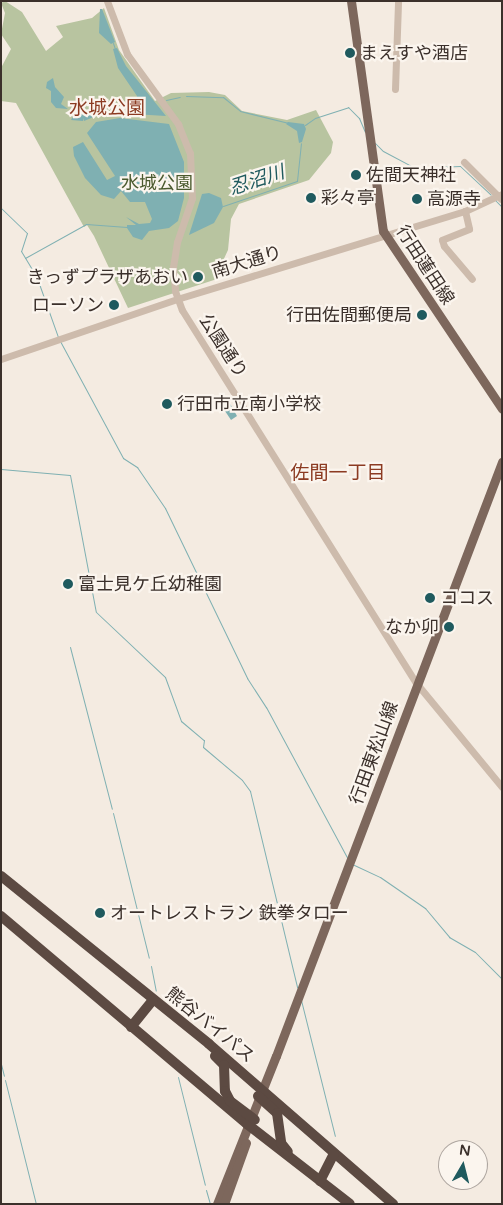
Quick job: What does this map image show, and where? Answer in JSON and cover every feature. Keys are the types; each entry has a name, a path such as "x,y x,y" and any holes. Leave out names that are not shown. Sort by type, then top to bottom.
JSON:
{"highway":[{"name":"熊谷バイパス","path":"1,876 209,1044 262,1094 394,1204"},
{"path":"1,916 131,1027 251,1122"},
{"path":"131,1027 153,1000"},
{"path":"209,1044 224,1065 225,1091 230,1101 291,1160 350,1204"},
{"path":"262,1094 277,1113 280,1121 280,1143 291,1160"},
{"path":"320,1180 334,1154"}],"main road":[{"name":"行田蓮田線","path":"351,1 385,236 502,409"},
{"name":"行田東松山線","path":"217,1204 262,1094 502,462"},
{"name":"行田東松山線","path":"224,1204 251,1122"}],"street":[{"name":"公園通り","path":"107,1 127,54 178,124 190,153 192,198 173,259 177,299 417,684 502,787"},
{"path":"395,89 398,1"},
{"path":"464,162 501,197"},
{"name":"南大通り","path":"1,359 177,299 465,212 501,197"},
{"path":"465,212 469,229 442,240 444,246 472,279"}],"green space":[{"name":"水城公園","path":"5,1 22,12 46,51 63,37 56,26 92,18 104,8 119,50 155,101 171,93 209,92 225,95 242,111 287,120 316,110 333,142 331,153 309,180 239,204 231,219 228,250 216,276 217,279 128,308 94,236 87,225 84,227 16,103 1,101 1,68 11,49 1,34 5,13 1,3"}],"water":[{"path":"100,9 102,9 115,42 111,44 99,33"},
{"path":"117,48 126,66 166,116 133,114 137,96 118,68 113,49"},
{"path":"53,78 55,87 64,97 61,104 68,109 56,108 51,102 51,91 46,88 47,82"},
{"path":"98,110 101,114 84,121 83,118 83,121 71,120 75,113 82,112 83,116 83,112"},
{"path":"120,118 169,124 184,162 184,198 178,221 169,228 149,231 142,240 133,237 127,225 136,225 126,217 139,224 150,223 152,219 145,202 130,202 121,191 114,199 101,195 85,178 74,156 73,147 83,142 107,180 115,176 87,133 96,122"},
{"path":"288,122 304,124 306,129 302,142 299,143 297,131 286,124"},
{"path":"209,193 221,198 223,207 214,223 189,235 202,194"},
{"path":"228,400 237,416 231,420 221,405"}],"waterway":[{"path":"113,43 115,49"},
{"path":"186,96 223,97 240,111 288,123"},
{"path":"166,100 180,97"},
{"name":"忍沼川","path":"305,125 315,118 348,107 359,118 365,132"},
{"name":"忍沼川","path":"223,206 297,181 301,143"},
{"name":"忍沼川","path":"375,143 383,151 415,168 460,166 491,195"},
{"name":"忍沼川","path":"495,200 502,207"},
{"path":"1,208 27,233 21,251 37,278 58,337"},
{"path":"25,258 86,224 127,227"},
{"path":"60,341 123,458 137,467 165,508 247,678 266,707 348,859"},
{"path":"1,469 70,475 96,612 165,677 181,721 204,740 203,747 242,780 250,791 297,987"},
{"path":"70,647 112,809"},
{"path":"113,813 149,958"},
{"path":"352,864 380,877 425,908 449,937 475,952 502,979"},
{"path":"151,966 156,991"},
{"path":"301,1000 335,1136"},
{"path":"1,1064 4,1076"},
{"path":"178,1077 205,1185"},
{"path":"5,1080 36,1204"},
{"path":"206,1190 210,1204"}],"place":[{"name":"まえすや酒店","path":"350,53"},
{"name":"佐間天神社","path":"356,175"},
{"name":"彩々亭","path":"311,198"},
{"name":"高源寺","path":"417,199"},
{"name":"きっずプラザあおい","path":"198,277"},
{"name":"ローソン","path":"114,305"},
{"name":"行田佐間郵便局","path":"422,315"},
{"name":"行田市立南小学校","path":"167,404"},
{"name":"富士見ケ丘幼稚園","path":"68,584"},
{"name":"ココス","path":"430,598"},
{"name":"なか卯","path":"449,627"},
{"name":"オートレストラン 鉄拳タロー","path":"100,913"}],"district":[{"name":"水城公園","path":"107,109"},
{"name":"佐間一丁目","path":"338,474"}]}
